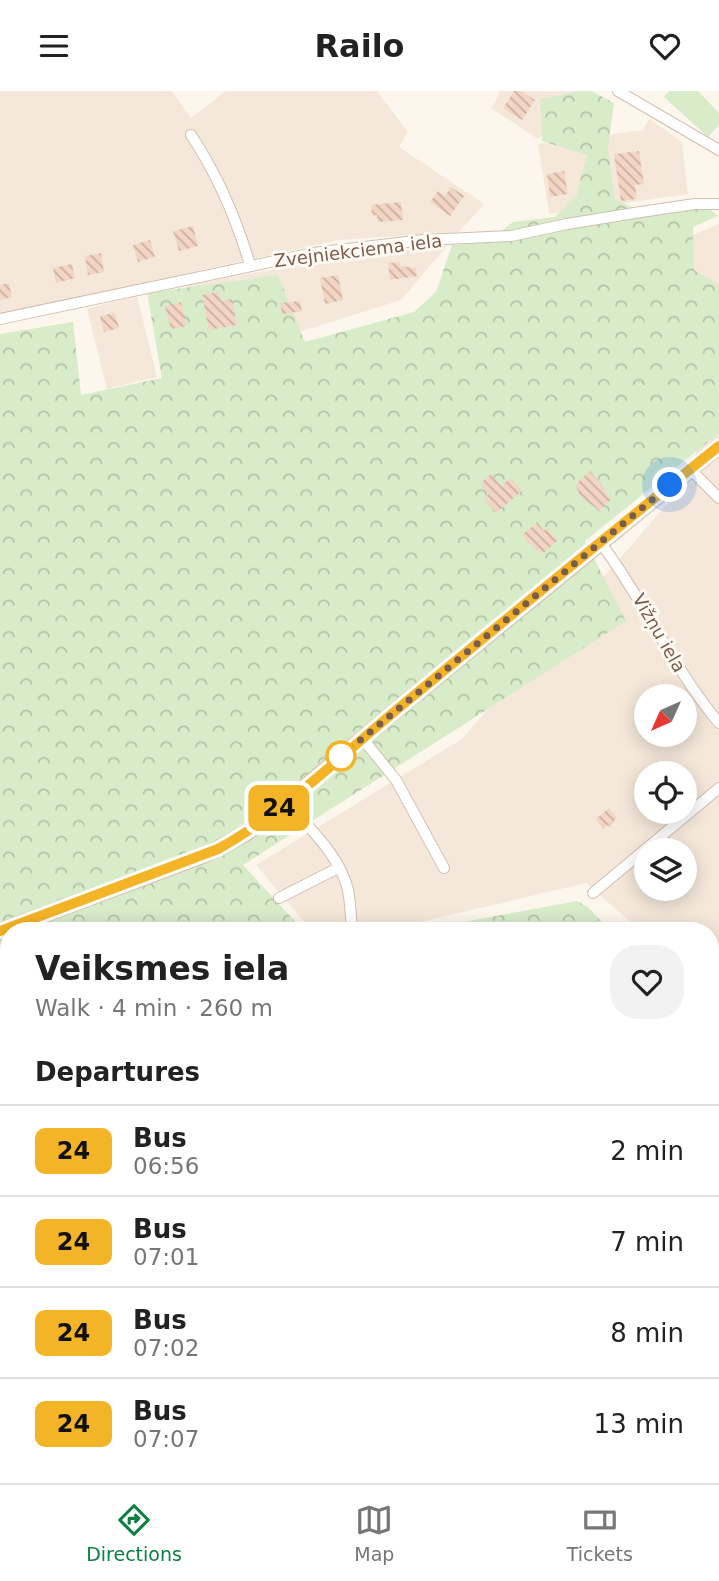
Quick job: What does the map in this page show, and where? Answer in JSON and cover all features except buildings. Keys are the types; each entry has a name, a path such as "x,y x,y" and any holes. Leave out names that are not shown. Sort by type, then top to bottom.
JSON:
{"main road":[{"path":"24,922 218,849 248,832 719,446"}],"street":[{"path":"618,91 719,150"},
{"path":"191,135 219,187 250,265"},
{"name":"Zvejniekciema iela","path":"0,319 313,253 424,240 511,236 567,223 695,204 719,204"},
{"path":"690,469 719,498"},
{"name":"Vižņu iela","path":"600,542 623,573 684,677 719,723"},
{"path":"362,738 396,780 444,868"},
{"path":"593,893 719,788"},
{"path":"287,802 327,849 338,868 346,883 351,922"},
{"path":"279,898 338,868"}],"shaded area":[{"path":"0,91 172,91 191,118 226,91 377,91 408,132 399,147 484,204 459,232 339,240 0,314"},
{"path":"497,91 580,91 538,139 491,108 500,93"},
{"path":"649,119 682,142 688,194 549,214 538,144 643,130"},
{"path":"719,224 719,922 631,922 586,883 420,922 304,922 256,865 462,739 702,464 597,275"},
{"path":"447,246 401,300 204,362 188,285 348,256"},
{"path":"137,296 157,377 107,389 87,309"}],"green space":[{"path":"591,91 614,103 608,148 615,199 647,215 708,208 718,216 693,227 694,270 719,285 719,433 585,541 626,621 243,865 296,922 0,922 0,334 73,322 81,395 162,378 147,293 278,275 305,342 414,312 436,292 452,245 484,243 513,222 555,217 576,197 587,155 542,141 540,99"},
{"path":"669,91 698,91 719,113 719,125 708,137 664,97"},
{"path":"577,901 588,907 602,922 464,922"}],"bus line":[{"name":"24","path":"24,922 218,849 248,832 719,446"}],"route":[{"path":"341,756 670,485"}]}
